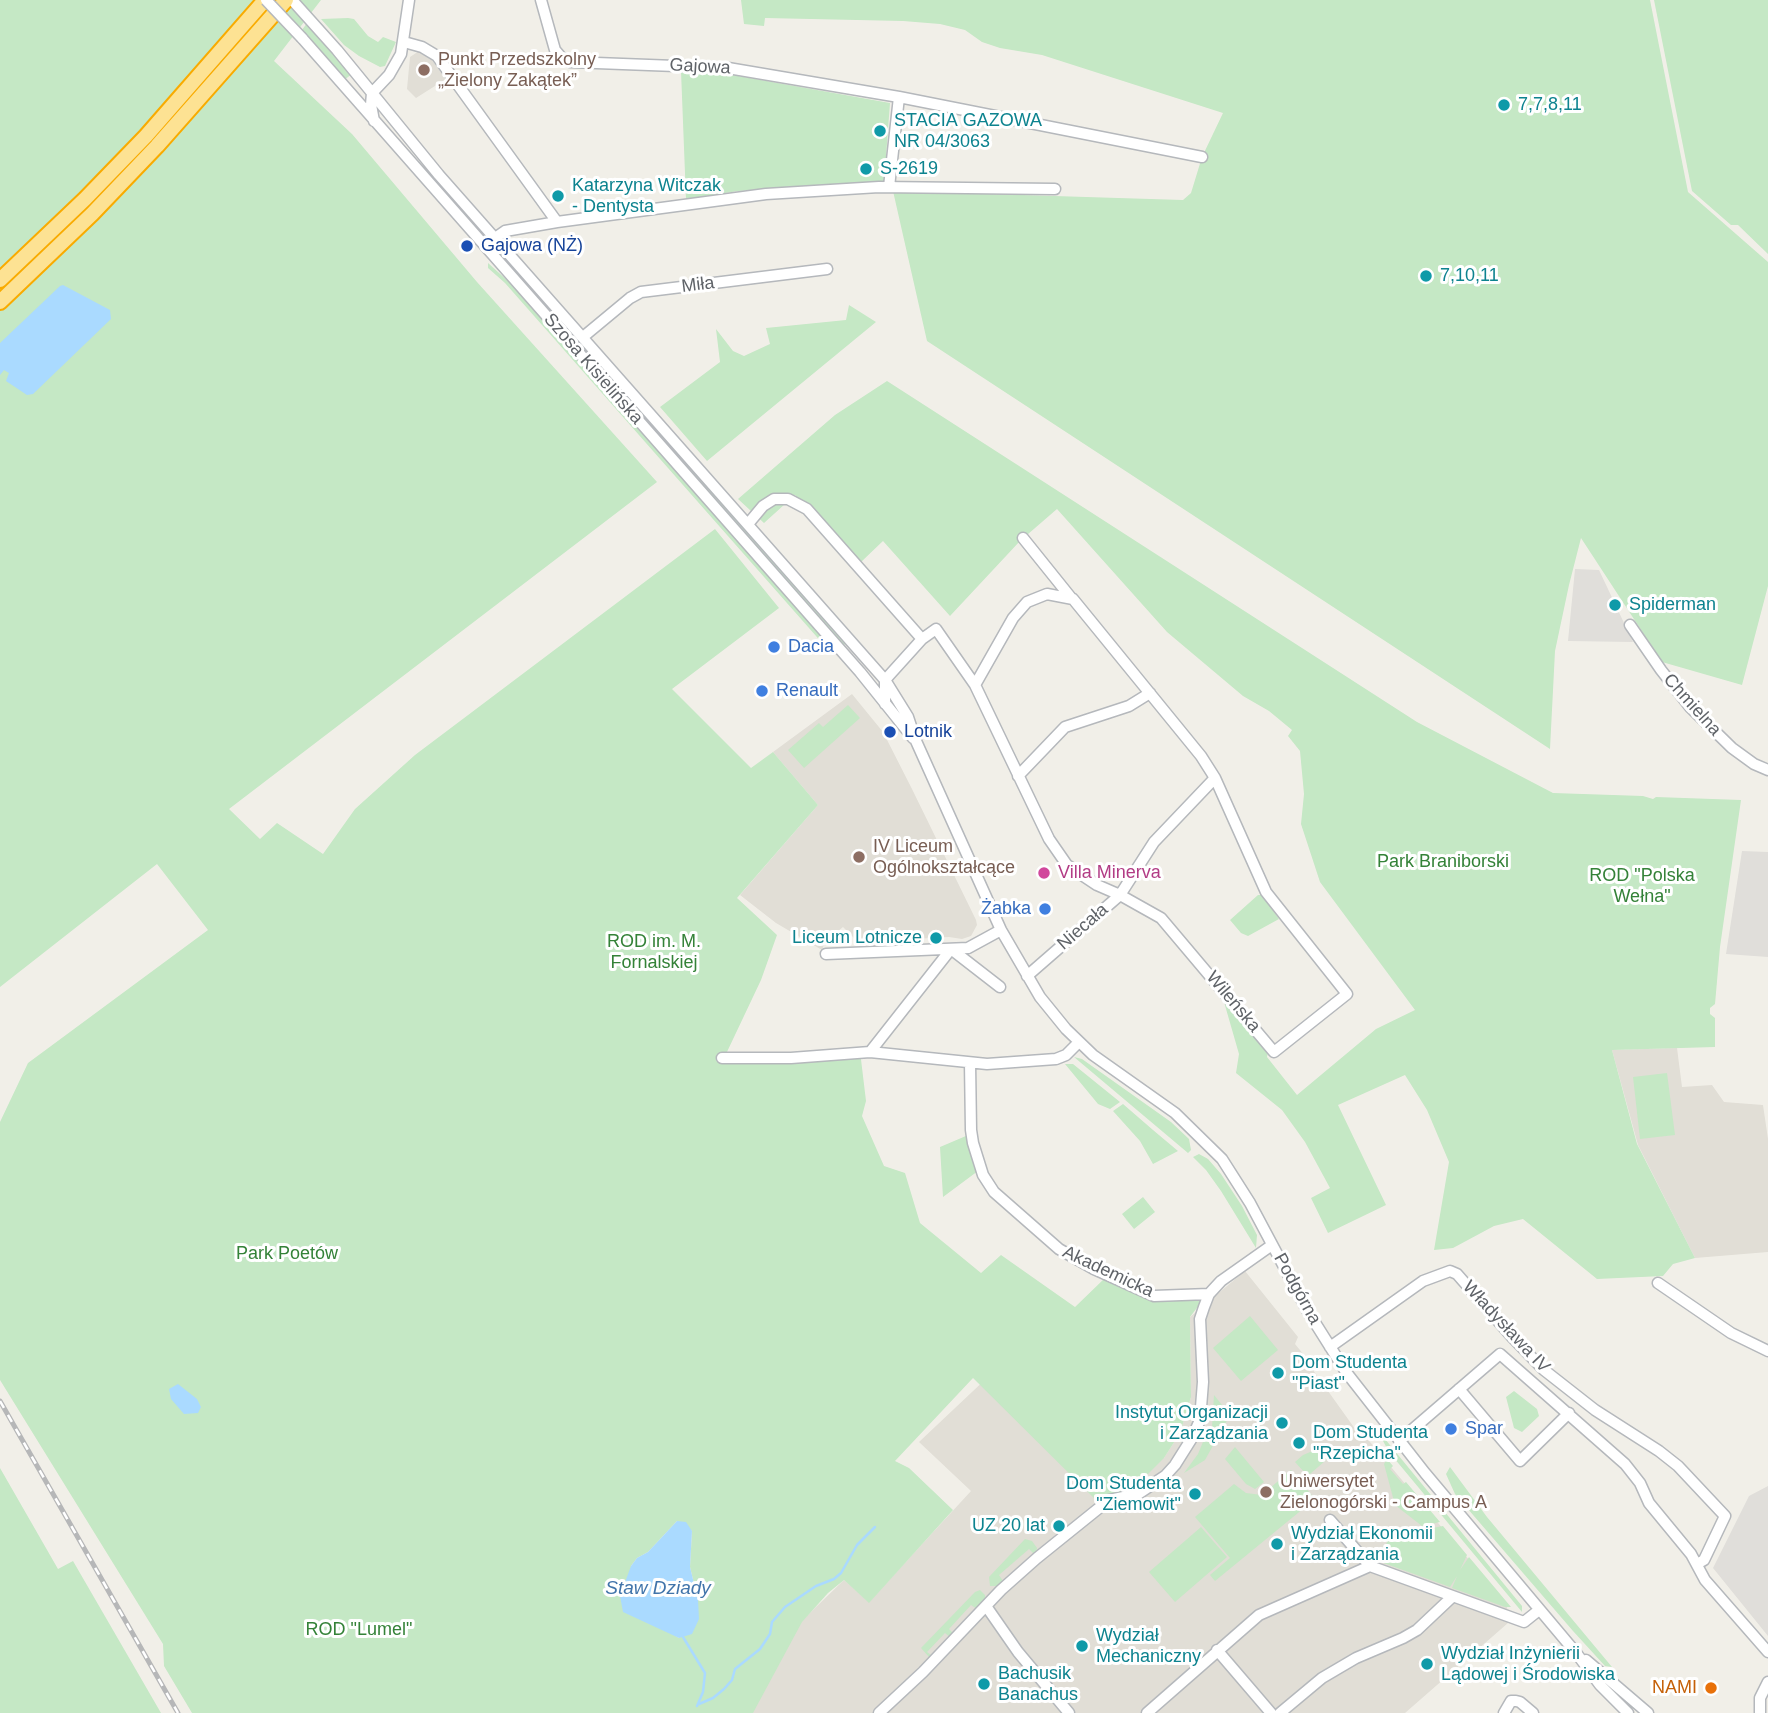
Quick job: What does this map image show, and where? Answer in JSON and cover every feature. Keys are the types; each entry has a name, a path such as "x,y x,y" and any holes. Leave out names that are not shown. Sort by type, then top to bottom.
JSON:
{"highway":[{"path":"0,280 146,136 266,0"},
{"path":"0,302 148,156 289,0"}],"street":[{"name":"Szosa Kisielińska","path":"266,0 866,680 916,741"},
{"name":"Szosa Kisielińska","path":"289,0 310,19 439,175 886,680 908,717 916,741 1002,930 1027,976"},
{"path":"374,122 372,93 389,75 404,42 410,0"},
{"name":"Gajowa","path":"541,0 555,50 570,62 728,68 899,97 1202,157"},
{"path":"404,42 422,47 437,56 557,222"},
{"path":"345,89 372,93"},
{"path":"889,187 899,97"},
{"path":"495,238 505,231 557,222 766,194 889,187 1055,190"},
{"name":"Miła","path":"583,337 641,292 827,269"},
{"path":"748,524 774,499 788,499 807,509 922,639"},
{"path":"1023,538 1150,693 1215,778"},
{"path":"975,685 1013,618 1027,602 1047,594 1073,599"},
{"name":"Chmielna","path":"1630,625 1690,707 1732,748 1754,764 1768,770"},
{"path":"885,704 886,680 922,639 936,629 975,685 1049,839 1067,865 1097,885 1120,895"},
{"path":"866,680 886,680"},
{"path":"1018,776 1065,727 1129,706 1150,693"},
{"name":"Niecała","path":"1027,976 1120,895 1154,842 1215,778"},
{"name":"Wileńska","path":"1120,895 1161,918 1274,1052 1347,994 1266,892 1215,778"},
{"path":"825,954 975,946 1002,930"},
{"path":"951,949 1000,987"},
{"path":"870,1052 951,949"},
{"name":"Podgórna","path":"1027,976 1054,1017 1109,1067 1175,1113 1205,1142 1236,1179 1307,1310 1360,1392 1600,1685 1628,1713"},
{"path":"722,1058 790,1058 870,1052 970,1063 1056,1059 1066,1055 1080,1042"},
{"name":"Akademicka","path":"970,1063 973,1143 983,1175 994,1192 1059,1249 1094,1269 1154,1296 1209,1294"},
{"path":"879,1713 917,1678 1017,1575 1109,1500 1138,1494 1165,1476 1184,1452 1200,1420 1203,1382 1200,1319 1209,1294 1236,1269 1272,1245"},
{"name":"Władysława IV","path":"1330,1347 1423,1281 1450,1271 1457,1274 1544,1370 1595,1410 1668,1458 1725,1516 1704,1560 1697,1564"},
{"path":"1658,1283 1731,1332 1768,1351"},
{"name":"Władysława IV","path":"1399,1441 1500,1354 1625,1464 1640,1483 1649,1503 1689,1550 1705,1580 1768,1652"},
{"path":"1459,1389 1520,1461 1569,1413"},
{"path":"1331,1520 1370,1566 1524,1622 1539,1609"},
{"path":"1147,1713 1259,1615 1370,1566"},
{"path":"1280,1713 1322,1678 1356,1658 1417,1630 1452,1597"},
{"path":"986,1606 1018,1652 1069,1713"},
{"path":"1217,1650 1271,1713"},
{"name":"Podgórna","path":"1577,1654 1607,1676 1648,1713"},
{"path":"1760,1713 1760,1699 1768,1682"},
{"path":"1504,1713 1511,1702 1520,1702 1532,1713"}],"shaded area":[{"name":"Punkt Przedszkolny „Zielony Zakątek”","path":"419,51 428,55 446,79 416,98 407,89 410,57"},
{"path":"1575,569 1599,570 1633,642 1568,641"},
{"name":"IV Liceum Ogólnokształcące","path":"852,694 883,732 912,789 976,920 977,925 971,936 962,939 949,937 897,940 897,946 871,948 862,946 843,927 825,942 822,950 776,923 740,895 818,805 773,752"},
{"path":"1742,851 1768,852 1768,957 1726,954"},
{"path":"1677,1048 1682,1087 1712,1085 1724,1102 1763,1105 1768,1139 1768,1252 1695,1258 1638,1145 1612,1050"},
{"name":"Uniwersytet Zielonogórski - Campus A","path":"1245,1271 1298,1337 1295,1344 1358,1433 1365,1436 1507,1605 1508,1623 1405,1713 706,1713 844,1580 869,1602 971,1491 919,1442 990,1375 1164,1458 1180,1433 1191,1397 1190,1317"},
{"path":"1768,1486 1768,1636 1713,1568 1749,1496"}],"green space":[{"path":"0,0 321,0 274,61 352,134 477,282 657,482 229,809 260,839 277,823 323,854 355,809 415,755 715,529 779,608 672,689 751,768 773,752 818,805 737,898 777,935 761,980 726,1054 860,1051 866,1101 862,1116 884,1166 905,1173 920,1223 981,1273 1001,1255 1075,1307 1105,1278 1157,1299 1206,1296 1190,1317 1191,1397 1180,1433 1164,1458 1140,1482 1117,1493 1102,1506 973,1378 895,1461 909,1468 953,1510 869,1603 844,1580 828,1593 802,1622 753,1713 192,1713 164,1666 163,1644 0,1380 0,1122 28,1063 208,930 157,864 0,987","holes":["677,1521 692,1531 690,1567 698,1600 679,1638 665,1630 631,1566"]},
{"path":"741,0 1650,0 1688,192 1768,262 1768,586 1742,685 1662,662 1581,538 1555,651 1550,749 927,341 893,191 1183,200 1191,193 1202,157 1223,113 1042,55 1000,48 982,42 965,30 940,24 765,18 764,26 744,24"},
{"path":"1654,0 1768,0 1768,254 1738,225 1731,225 1692,191"},
{"path":"321,19 354,19 368,36 378,42 383,37 396,42 385,66 380,67 344,45"},
{"path":"307,23 352,74 344,80 302,30"},
{"path":"681,71 727,74 890,103 884,183 738,191 686,199"},
{"path":"438,181 846,644 843,645 839,641 435,182"},
{"path":"488,263 509,282 836,652 831,653 505,283 488,268"},
{"path":"849,305 876,322 707,461 660,407 720,362 716,329 733,351 744,356 770,344 766,328 846,320"},
{"name":"Park Braniborski","path":"887,381 1417,722 1553,793 1643,796 1653,799 1741,800 1720,947 1715,1004 1710,1008 1710,1014 1715,1018 1715,1047 1612,1050 1637,1144 1695,1258 1673,1264 1663,1276 1597,1279 1523,1219 1494,1226 1453,1248 1434,1250 1449,1162 1427,1110 1405,1075 1338,1105 1386,1205 1328,1233 1311,1198 1330,1188 1305,1142 1282,1110 1236,1073 1239,1054 1222,995 1268,1052 1267,1057 1297,1095 1376,1029 1415,1010 1320,882 1301,824 1304,794 1300,751 1288,736 1292,730 1269,711 1243,696 1167,632 1057,509 1020,541 950,616 883,541 861,562 795,495 764,523 738,499 835,415"},
{"path":"848,705 860,718 804,768 788,750 819,723 823,727"},
{"path":"1258,895 1262,895 1279,919 1248,936 1241,933 1230,920"},
{"path":"1074,1057 1082,1059 1171,1122 1189,1139 1191,1150 1188,1153"},
{"path":"1065,1064 1073,1064 1120,1102 1110,1109 1098,1104"},
{"path":"1667,1073 1675,1135 1640,1139 1633,1077"},
{"path":"1123,1104 1178,1151 1153,1164 1140,1141 1113,1111"},
{"path":"973,1133 982,1168 943,1197 940,1147"},
{"path":"1199,1154 1208,1159 1221,1174 1242,1206 1257,1235 1256,1248 1221,1191 1193,1157"},
{"path":"1143,1197 1155,1212 1134,1229 1122,1214"},
{"path":"1250,1316 1278,1350 1241,1381 1213,1348"},
{"path":"1514,1391 1537,1409 1539,1416 1522,1432 1514,1428 1506,1397"},
{"path":"1214,1395 1230,1415 1205,1460 1184,1473 1212,1427"},
{"path":"1376,1428 1522,1606 1522,1612 1389,1452"},
{"path":"1235,1447 1264,1482 1255,1489 1246,1484 1225,1459"},
{"path":"1320,1448 1328,1449 1333,1454 1310,1474 1305,1473 1295,1462 1303,1455"},
{"path":"1387,1459 1393,1466 1390,1469 1403,1484 1406,1482 1440,1522 1422,1526 1395,1505 1384,1464"},
{"path":"1450,1467 1487,1517 1612,1667 1605,1666 1573,1631 1455,1494 1446,1474"},
{"path":"0,1468 58,1569 73,1561 161,1713 0,1713"},
{"path":"1291,1470 1315,1499 1215,1581 1210,1575 1230,1558 1195,1517 1234,1484 1246,1493 1262,1495"},
{"path":"1443,1526 1467,1555 1460,1570 1469,1557 1511,1607 1452,1588 1457,1576 1450,1587 1378,1561 1390,1536"},
{"path":"1201,1527 1227,1557 1175,1602 1149,1572"},
{"path":"1025,1539 1032,1541 1037,1548 1036,1553 1029,1549 999,1575 1003,1581 998,1586 990,1586 989,1577"},
{"path":"980,1590 985,1595 985,1601 977,1609 971,1605 949,1629 953,1633 950,1637 945,1633 927,1652 931,1655 929,1657 921,1648"}],"water":[{"path":"63,285 110,310 111,319 33,394 27,395 6,381 9,373 4,370 0,375 0,343"},
{"path":"178,1384 197,1399 201,1407 198,1413 184,1414 171,1399 169,1389"},
{"name":"Staw Dziady","path":"677,1521 686,1522 692,1531 690,1567 698,1600 699,1619 692,1634 679,1638 623,1612 620,1596 631,1566 637,1558 648,1552"}],"waterway":[{"path":"699,1704 724,1689 732,1680 735,1669 760,1649 770,1634 772,1622 785,1607 841,1573 857,1545 875,1527"},
{"path":"683,1637 705,1673 703,1692 697,1706"}],"railway":[{"path":"0,1401 178,1713"}],"place":[{"name":"Punkt Przedszkolny „Zielony Zakątek”","path":"424,70"},
{"name":"7,7,8,11","path":"1504,105"},
{"name":"STACIA GAZOWA NR 04/3063","path":"880,131"},
{"name":"S-2619","path":"866,169"},
{"name":"Katarzyna Witczak - Dentysta","path":"558,196"},
{"name":"Gajowa (NŻ)","path":"467,246"},
{"name":"7,10,11","path":"1426,276"},
{"name":"Spiderman","path":"1615,605"},
{"name":"Dacia","path":"774,647"},
{"name":"Renault","path":"762,691"},
{"name":"Lotnik","path":"890,732"},
{"name":"IV Liceum Ogólnokształcące","path":"859,857"},
{"name":"Villa Minerva","path":"1044,873"},
{"name":"Żabka","path":"1045,909"},
{"name":"Liceum Lotnicze","path":"936,938"},
{"name":"Dom Studenta \"Piast\"","path":"1278,1373"},
{"name":"Instytut Organizacji i Zarządzania","path":"1282,1423"},
{"name":"Spar","path":"1451,1429"},
{"name":"Dom Studenta \"Rzepicha\"","path":"1299,1443"},
{"name":"Uniwersytet Zielonogórski - Campus A","path":"1266,1492"},
{"name":"Dom Studenta \"Ziemowit\"","path":"1195,1494"},
{"name":"UZ 20 lat","path":"1059,1526"},
{"name":"Wydział Ekonomii i Zarządzania","path":"1277,1544"},
{"name":"Wydział Mechaniczny","path":"1082,1646"},
{"name":"Wydział Inżynierii Lądowej i Środowiska","path":"1427,1664"},
{"name":"Bachusik Banachus","path":"984,1684"},
{"name":"NAMI","path":"1711,1688"}],"park label":[{"name":"ROD \"Polska Wełna\"","path":"1642,886"},
{"name":"ROD im. M. Fornalskiej","path":"654,952"},
{"name":"Park Poetów","path":"287,1254"},
{"name":"ROD \"Lumel\"","path":"359,1630"}]}
